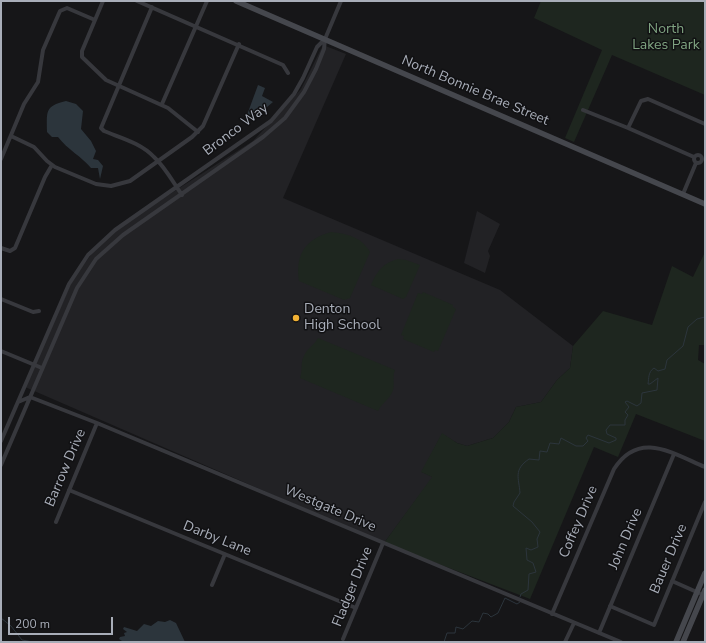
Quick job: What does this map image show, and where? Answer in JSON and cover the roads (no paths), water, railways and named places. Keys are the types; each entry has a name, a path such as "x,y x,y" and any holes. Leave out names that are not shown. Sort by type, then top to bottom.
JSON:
{"main road":[{"name":"North Bonnie Brae Street","path":"236,1 705,204"},
{"path":"676,642 705,573"},
{"path":"683,642 704,593"}],"street":[{"path":"103,1 81,53 82,57 104,78 118,86 162,104 198,132"},
{"path":"137,1 239,44 284,65 288,73"},
{"path":"162,104 207,1"},
{"path":"325,39 342,1"},
{"path":"152,7 101,128 104,131 138,145 158,161 182,195"},
{"path":"1,159 26,101 37,85 43,50 60,11 63,8 67,8 95,20"},
{"name":"Bronco Way","path":"18,402 69,284 88,255 115,230 271,120 294,94 303,78 316,47 325,39"},
{"name":"Bronco Way","path":"30,397 77,288 92,264 122,235 182,195 274,129 285,118 310,80 324,49 325,39"},
{"path":"11,136 34,146 52,165 96,184 111,186 126,183 198,132 207,120 239,44"},
{"path":"628,128 641,101 648,99 705,124"},
{"path":"583,110 694,157 700,156 703,161 696,163"},
{"path":"683,194 696,163 694,157"},
{"path":"1,248 12,251 52,165"},
{"path":"1,299 33,312 39,311"},
{"path":"1,351 42,368"},
{"path":"1,442 18,402 30,397"},
{"path":"1,465 30,397"},
{"name":"Westgate Drive","path":"30,397 97,423 621,642"},
{"name":"Barrow Drive","path":"56,522 97,423"},
{"name":"Coffey Drive","path":"552,614 614,469 622,458 637,449 654,447 674,454"},
{"path":"674,454 705,467"},
{"name":"John Drive","path":"599,633 674,454"},
{"name":"Darby Lane","path":"69,490 356,608"},
{"name":"Bauer Drive","path":"610,606 654,625 705,502"},
{"name":"Fladger Drive","path":"344,639 383,543"},
{"path":"212,585 225,554"},
{"path":"672,581 696,592 704,593"},
{"path":"565,642 574,623"}],"waterway":[{"path":"520,597 521,594 528,590 529,574 536,572 533,563 527,560 526,548 531,550 538,547 537,539 540,532 532,522 513,506 520,493 518,474 521,467 529,459 539,460 540,451 547,452 550,443 559,444 561,438 576,446 583,446 588,441 586,438 588,435 609,443 616,440 616,438 607,434 606,430 610,425 625,425 625,420 628,415 625,412 629,407 625,402 627,401 637,406 641,403 642,393 657,390 658,378 648,384 651,371 654,368 658,371 665,369 667,360 683,346 688,327 697,319 705,317"},
{"path":"444,642 447,633 455,633 456,627 463,629 472,621 479,622 483,613 488,614 491,617 498,613 505,598 517,604 520,602"},
{"path":"1,618 11,626 22,640 33,642"},
{"path":"42,642 50,642"}],"place":[{"name":"Denton High School","path":"296,318"}],"park label":[{"name":"North Lakes Park","path":"666,38"}]}
